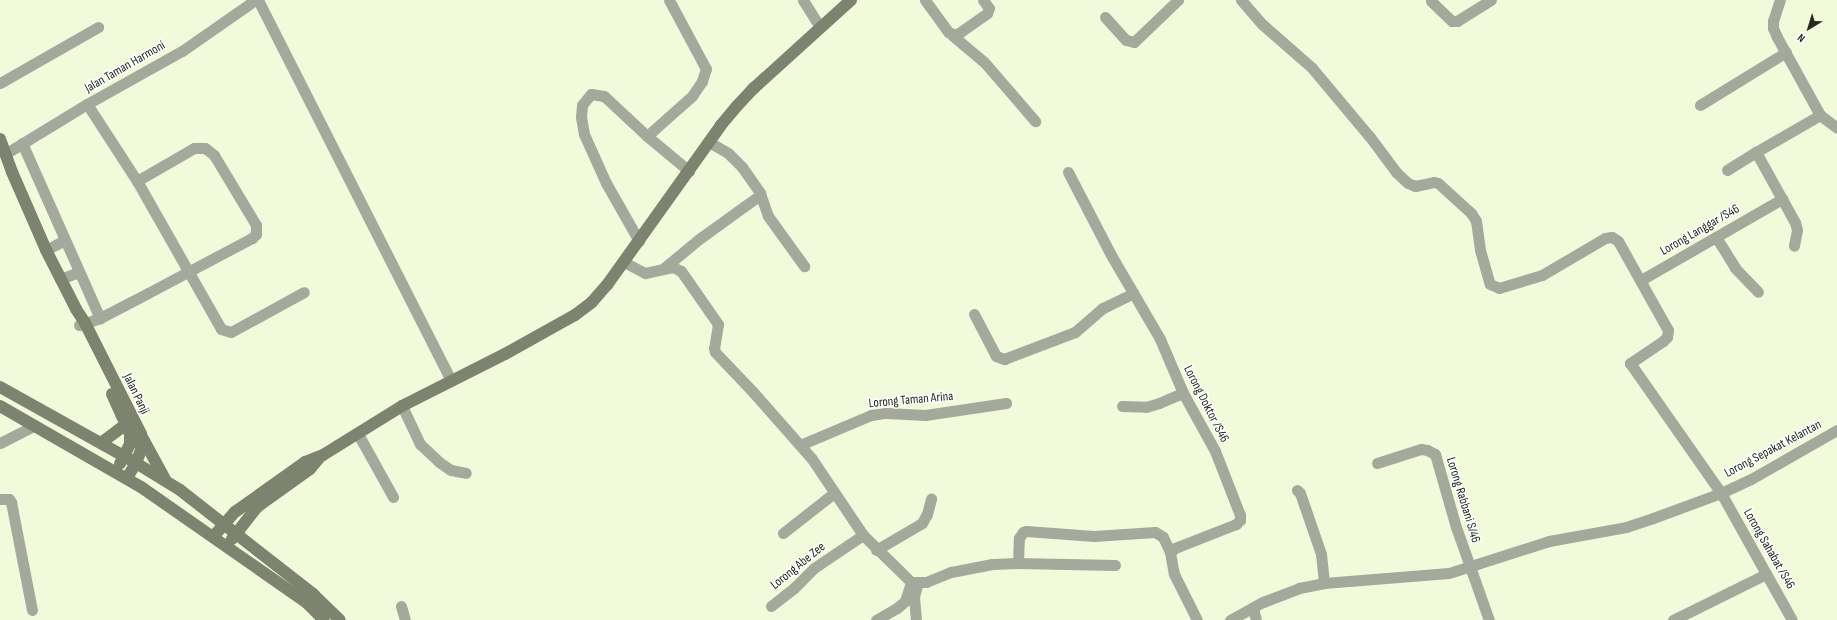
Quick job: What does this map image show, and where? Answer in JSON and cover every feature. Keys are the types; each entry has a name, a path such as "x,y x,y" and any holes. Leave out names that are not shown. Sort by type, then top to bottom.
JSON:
{"main road":[{"path":"213,537 235,512 305,462 322,455 402,406 505,354 575,315 592,302 624,262 709,142 737,106 754,88 851,0"},
{"path":"0,139 46,250 76,309 130,434 130,444 116,471"},
{"name":"Jalan Panji","path":"82,324 141,434 141,450 136,463 127,478"},
{"path":"0,387 102,443 166,482 224,524 313,594 340,620"},
{"path":"0,406 127,478 306,602 324,620"},
{"path":"102,443 126,424"},
{"path":"141,434 166,482"},
{"path":"227,546 257,507 310,469 322,455"}],"street":[{"name":"Jalan Taman Harmoni","path":"5,154 87,104 182,51 255,0"},
{"path":"258,0 451,381"},
{"path":"647,136 692,96 702,81 706,69 669,0"},
{"path":"803,0 820,27"},
{"path":"925,0 952,35 990,68 1035,121"},
{"path":"952,35 956,35 987,13 989,8 983,0"},
{"path":"1105,17 1126,40 1134,42 1178,0"},
{"path":"1241,0 1262,24 1312,68 1370,137 1396,172 1408,183 1415,186 1434,182 1438,183 1471,213 1476,221 1480,250 1490,284 1499,288 1542,275 1608,237 1615,238 1641,280 1668,330 1667,337 1663,341 1630,363 1721,492"},
{"path":"1431,1 1452,21 1457,21 1491,0"},
{"path":"1780,0 1773,21 1773,28 1820,115 1837,128"},
{"path":"0,83 98,27"},
{"path":"1700,106 1786,52"},
{"path":"639,241 606,183 584,134 581,117 582,105 592,94 604,96 647,136 689,171"},
{"path":"87,104 137,181 217,326 225,332 231,332 304,292"},
{"path":"1727,170 1820,115"},
{"path":"709,142 728,154 742,167 760,195 768,216 804,266"},
{"path":"22,143 100,318"},
{"path":"82,324 100,318 254,237 257,232 256,224 214,154 205,148 194,148 137,181"},
{"path":"1756,152 1795,222 1797,230 1794,246"},
{"name":"Lorong Doktor /S46","path":"1068,172 1111,255 1160,339 1183,393 1215,451 1240,517 1236,524 1175,548 1170,552"},
{"path":"662,270 699,239 760,195"},
{"name":"Lorong Langgar /S46","path":"1641,280 1782,199"},
{"path":"1716,238 1735,268 1758,292"},
{"path":"46,250 65,240"},
{"path":"624,262 645,274 673,267 681,271 718,324 714,348 715,352 812,459 863,535 876,550 914,583 926,582 951,572 992,564 1115,564"},
{"path":"60,279 79,272"},
{"path":"974,314 996,356 1004,359 1075,332 1103,308 1134,293"},
{"path":"1122,406 1146,407 1159,404 1183,393"},
{"name":"Lorong Taman Arina","path":"800,445 871,415 886,413 925,415 1006,403"},
{"path":"402,406 420,444 439,462 451,470 466,474"},
{"path":"0,443 35,425"},
{"name":"Lorong Sepakat Kelantan","path":"1230,620 1253,608 1299,588 1324,583 1449,573 1549,541 1626,527 1721,492 1751,479 1837,430"},
{"path":"358,434 393,497"},
{"name":"Lorong Rabbani S/46","path":"1376,463 1421,449 1428,450 1434,454 1469,566"},
{"path":"1297,490 1300,493 1321,554 1324,583"},
{"name":"Lorong Sahabat /S46","path":"1721,492 1792,620"},
{"path":"783,533 834,493"},
{"path":"0,499 9,499 11,502 32,610"},
{"path":"876,550 922,523 927,514 931,499"},
{"path":"1018,564 1019,538 1023,532 1026,531 1094,536 1155,532 1163,537 1170,552 1174,574 1197,620"},
{"name":"Lorong Abe Zee","path":"771,606 794,588 814,568 863,535"},
{"path":"1469,566 1489,620"},
{"path":"1673,620 1766,574"},
{"path":"876,620 897,608 905,601 914,583"},
{"path":"914,583 916,620"},
{"path":"401,606 405,620"},
{"path":"1253,608 1256,620"}]}
